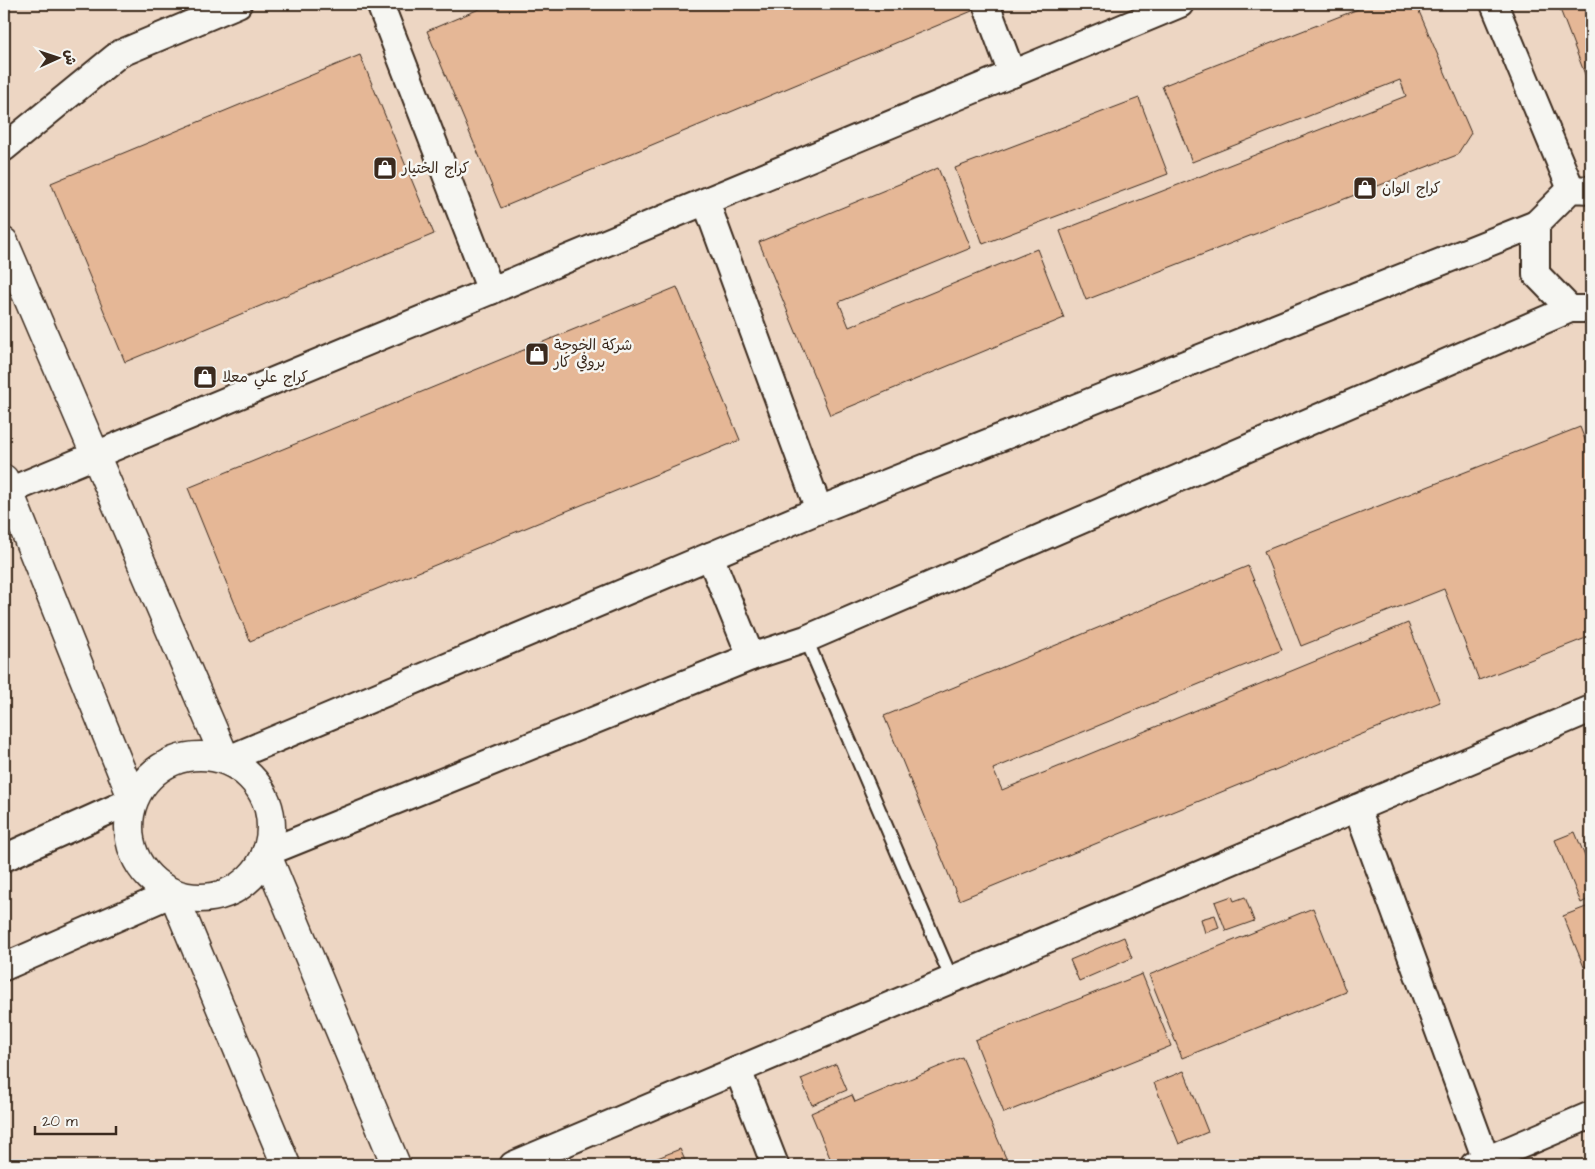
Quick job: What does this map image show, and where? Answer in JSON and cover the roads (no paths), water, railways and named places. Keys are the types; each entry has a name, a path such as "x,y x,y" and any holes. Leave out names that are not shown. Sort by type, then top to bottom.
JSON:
{"street":[{"path":"4,148 119,54 238,4"},
{"path":"380,4 491,291"},
{"path":"986,4 1012,74"},
{"path":"134,800 5,488 95,456 1180,4"},
{"path":"226,760 818,510 1536,224 1581,190 1494,4"},
{"path":"706,202 818,510"},
{"path":"266,853 751,657 806,639 1581,309 1536,274 1536,224"},
{"path":"4,242 226,760"},
{"path":"710,556 751,657"},
{"path":"513,1165 1591,709"},
{"path":"204,756 226,760 245,772 260,788 269,816 270,832 266,853 254,872 238,887 217,896 195,898 173,893 154,882 140,865 131,844 129,822 134,800 145,781 162,766 182,757 204,756"},
{"path":"4,858 134,800"},
{"path":"1357,808 1483,1163 1591,1115"},
{"path":"266,853 396,1165"},
{"path":"4,967 173,893"},
{"path":"173,893 286,1165"},
{"path":"738,1070 775,1165"}],"lane":[{"path":"806,639 952,980"}],"place":[{"name":"كراج الختيار","path":"385,168"},
{"name":"كراج الوان","path":"1365,188"},
{"name":"شركة الخوجة بروفي كار","path":"537,354"},
{"name":"كراج علي معلا","path":"205,377"}]}
